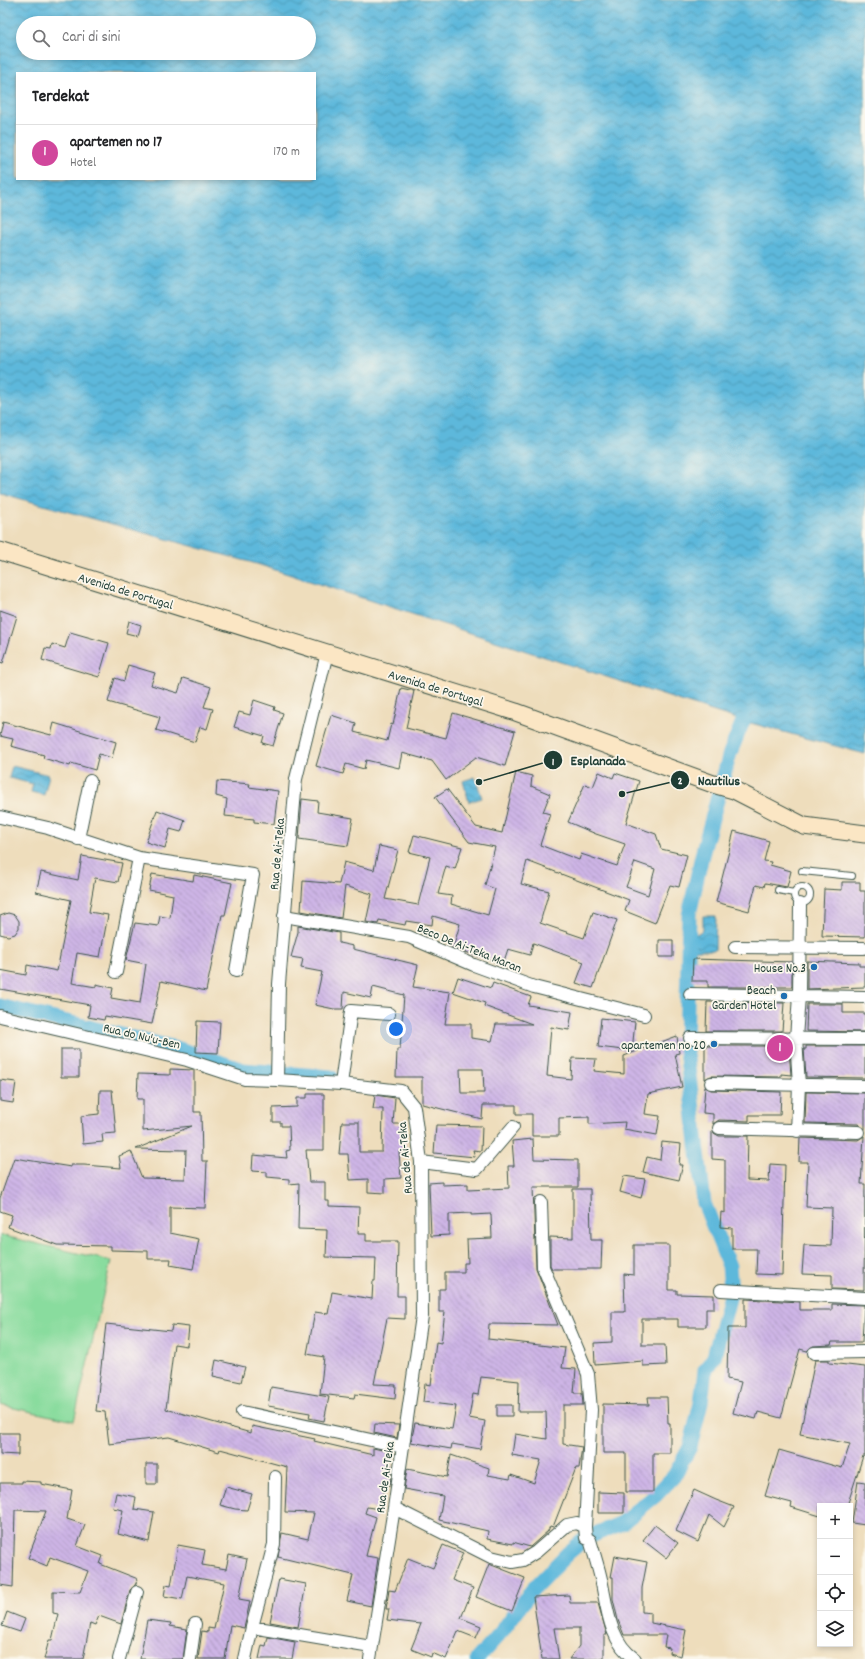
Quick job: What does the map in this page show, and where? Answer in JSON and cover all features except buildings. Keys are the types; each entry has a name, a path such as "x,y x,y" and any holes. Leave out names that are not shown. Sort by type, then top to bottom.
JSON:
{"main road":[{"name":"Avenida de Portugal","path":"0,551 516,712 713,784 734,790 804,826 865,834"}],"street":[{"name":"Rua de Ai-Teka","path":"327,653 296,779 279,984 277,1080 341,1084 401,1091 414,1107 421,1162 422,1316 370,1659"},
{"path":"78,839 90,781"},
{"path":"0,817 48,828 139,858 253,875 236,971"},
{"path":"116,972 139,858"},
{"path":"797,898 799,949 799,996 796,1038 799,1085 797,1130"},
{"name":"Beco De Ai-Teka Maran","path":"284,916 409,938 474,965 534,987 644,1015"},
{"path":"735,946 799,949 864,948"},
{"path":"690,994 865,997"},
{"path":"341,1084 350,1011 389,1014"},
{"name":"Rua do Nu'u-Ben","path":"0,1016 187,1060 234,1077 245,1079 277,1080"},
{"path":"690,1038 865,1039"},
{"path":"711,1083 865,1086"},
{"path":"421,1162 478,1169 513,1127"},
{"path":"719,1128 858,1132"},
{"path":"541,1202 543,1267 588,1374 591,1388 585,1527 586,1538 591,1545 608,1617 618,1640 635,1659"},
{"path":"721,1290 865,1298"},
{"path":"814,1353 865,1352"},
{"path":"242,1412 403,1447"},
{"path":"245,1659 274,1544 275,1477"},
{"path":"394,1508 491,1557 512,1562 524,1560 530,1556 557,1535 567,1525 577,1523 585,1527"},
{"path":"119,1659 137,1592"},
{"path":"190,1659 195,1624"},
{"path":"252,1627 371,1647"}],"lane":[{"path":"802,870 852,876"},
{"path":"778,890 797,898"}],"green space":[{"path":"0,1235 111,1261 74,1421 0,1405"}],"water":[{"path":"0,0 865,0 865,754 743,721 257,564 0,493"},
{"path":"12,766 49,775 44,795 31,792 33,784 9,778"},
{"path":"475,777 482,798 469,802 463,781"},
{"path":"703,916 716,916 715,950 694,950 695,935 703,930"}],"waterway":[{"path":"477,1659 502,1631 532,1590 568,1553 586,1538 622,1523 655,1496 674,1476 690,1447 701,1403 705,1370 714,1357 731,1291 729,1266 704,1203 686,1050 689,915 702,855 730,753 743,721"},
{"path":"0,1006 176,1048 243,1070 331,1077"}],"place":[{"name":"Esplanada","path":"479,782"},
{"name":"Nautilus","path":"622,794"},
{"name":"House No.3","path":"814,967"},
{"name":"Beach Garden Hotel","path":"784,996"},
{"name":"apartemen no 20","path":"714,1044"},
{"name":"apartemen no 17","path":"780,1048"}]}
